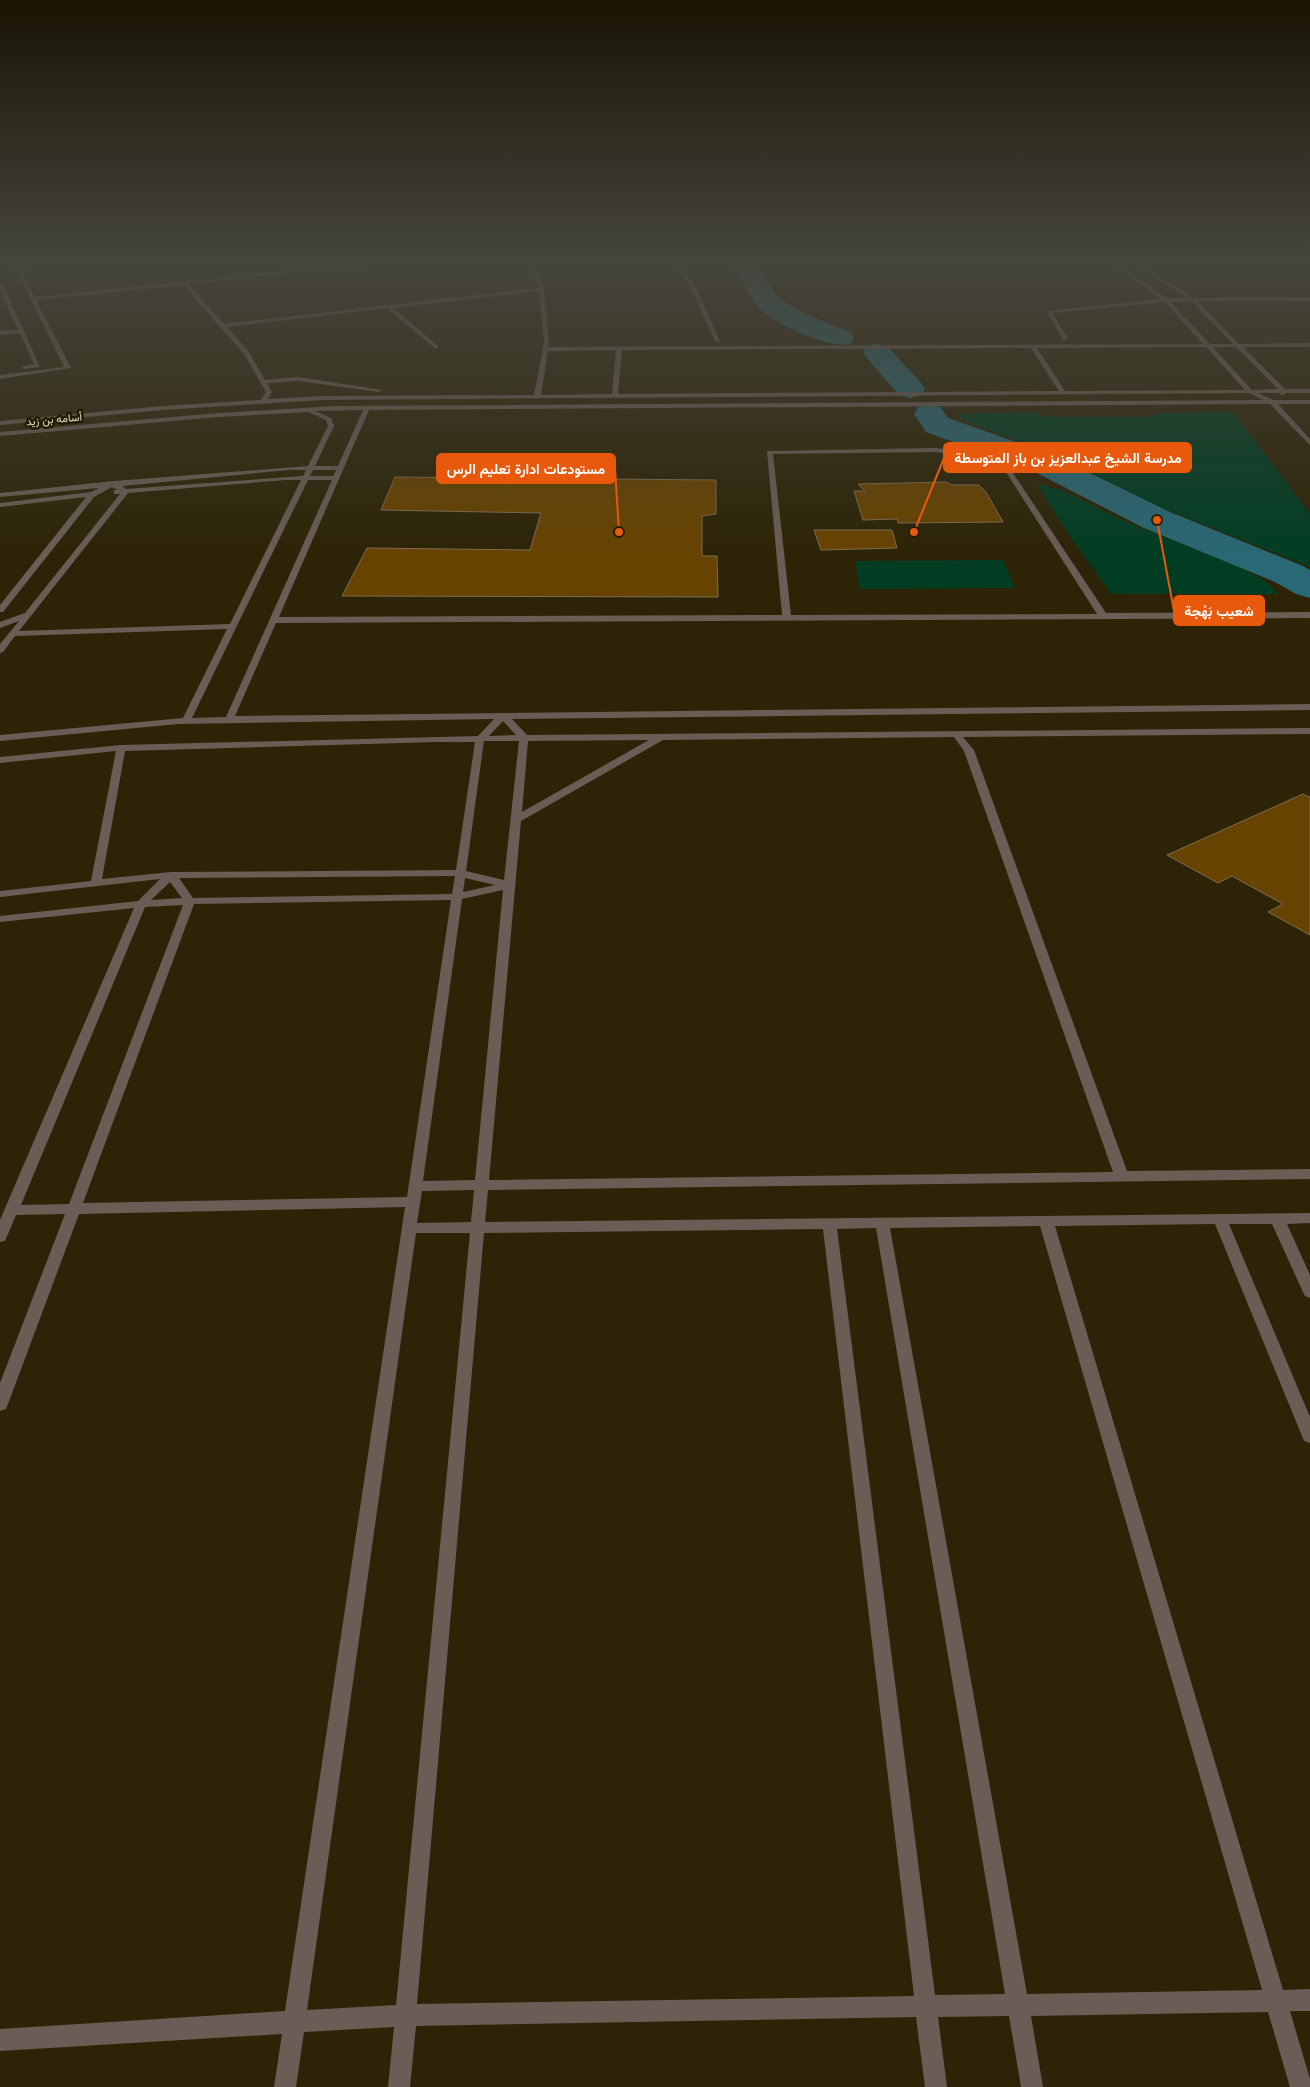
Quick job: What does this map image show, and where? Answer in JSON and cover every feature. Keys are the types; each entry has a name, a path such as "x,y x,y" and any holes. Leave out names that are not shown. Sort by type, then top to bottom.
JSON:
{"street":[{"path":"0,370 38,366 35,360"},
{"path":"0,377 68,368 64,360"},
{"path":"251,360 269,392 264,402"},
{"path":"537,397 544,360"},
{"path":"615,396 617,360"},
{"path":"1042,360 1063,393"},
{"path":"1222,360 1251,392 1273,403 1310,443"},
{"path":"1253,360 1284,392 1273,403"},
{"path":"263,382 298,379 367,390 427,390 450,398"},
{"name":"أسامه بن زيد","path":"0,423 321,398 1310,392"},
{"name":"أسامه بن زيد","path":"0,434 294,410 367,408 1310,402"},
{"path":"229,720 367,408"},
{"path":"186,721 331,426 329,419 314,413 294,410"},
{"path":"34,431 38,419"},
{"path":"787,618 768,452 937,450 981,457 1007,468 1102,616"},
{"path":"0,495 289,468 340,468"},
{"path":"0,505 125,492 305,478 336,478"},
{"path":"114,483 125,492"},
{"path":"0,610 90,495 114,483"},
{"path":"0,650 125,492"},
{"path":"0,616 27,615"},
{"path":"0,625 27,615"},
{"path":"273,620 1310,616"},
{"path":"12,634 233,626"},
{"path":"0,738 186,721 503,715 1310,707"},
{"path":"399,2087 524,738 503,715"},
{"path":"285,2087 480,739 503,715"},
{"path":"0,760 122,748 524,738 1310,731"},
{"path":"956,734 969,750 1122,1177"},
{"path":"516,820 661,737"},
{"path":"96,883 122,748"},
{"path":"0,894 171,874 460,873 509,885"},
{"path":"171,874 190,901"},
{"path":"0,1237 141,904 171,874"},
{"path":"0,919 141,904 190,901 457,897 509,885"},
{"path":"0,1404 190,901"},
{"path":"11,1210 74,1209 414,1194 483,1185 1310,1174"},
{"path":"1277,1218 1310,1292"},
{"path":"409,1228 1310,1218"},
{"path":"1220,1219 1310,1436"},
{"path":"1046,1221 1301,2087"},
{"path":"829,1223 936,2087"},
{"path":"882,1223 1032,2087"},
{"path":"0,2040 406,2016 1310,2000"}],"green space":[{"path":"1033,412 1047,417 1153,417 1160,413 1233,412 1310,514 1310,567 1167,510 1023,443 961,419 958,414"},
{"path":"1037,484 1062,490 1126,522 1233,564 1264,580 1279,594 1111,594 1067,532"},
{"path":"1003,560 1015,588 860,589 855,561"}],"building":[{"path":"395,477 716,480 716,514 702,516 702,556 717,556 718,597 342,596 367,548 530,550 541,513 381,510"},
{"path":"947,482 951,485 979,485 986,492 1003,522 898,523 897,519 863,520 854,491 865,491 858,484"},
{"path":"814,530 892,530 897,548 821,550"},
{"path":"1303,794 1310,797 1310,935 1268,912 1283,904 1232,876 1218,883 1167,855"}],"waterway":[{"path":"884,360 910,389"},
{"path":"929,414 937,425 1043,463 1157,520 1289,574 1310,586"}],"place":[{"name":"شعيب بَهْجة","path":"1157,520"},
{"name":"مستودعات ادارة تعليم الرس","path":"619,532"},
{"name":"مدرسة الشيخ عبدالعزيز بن باز المتوسطة","path":"914,532"}]}
